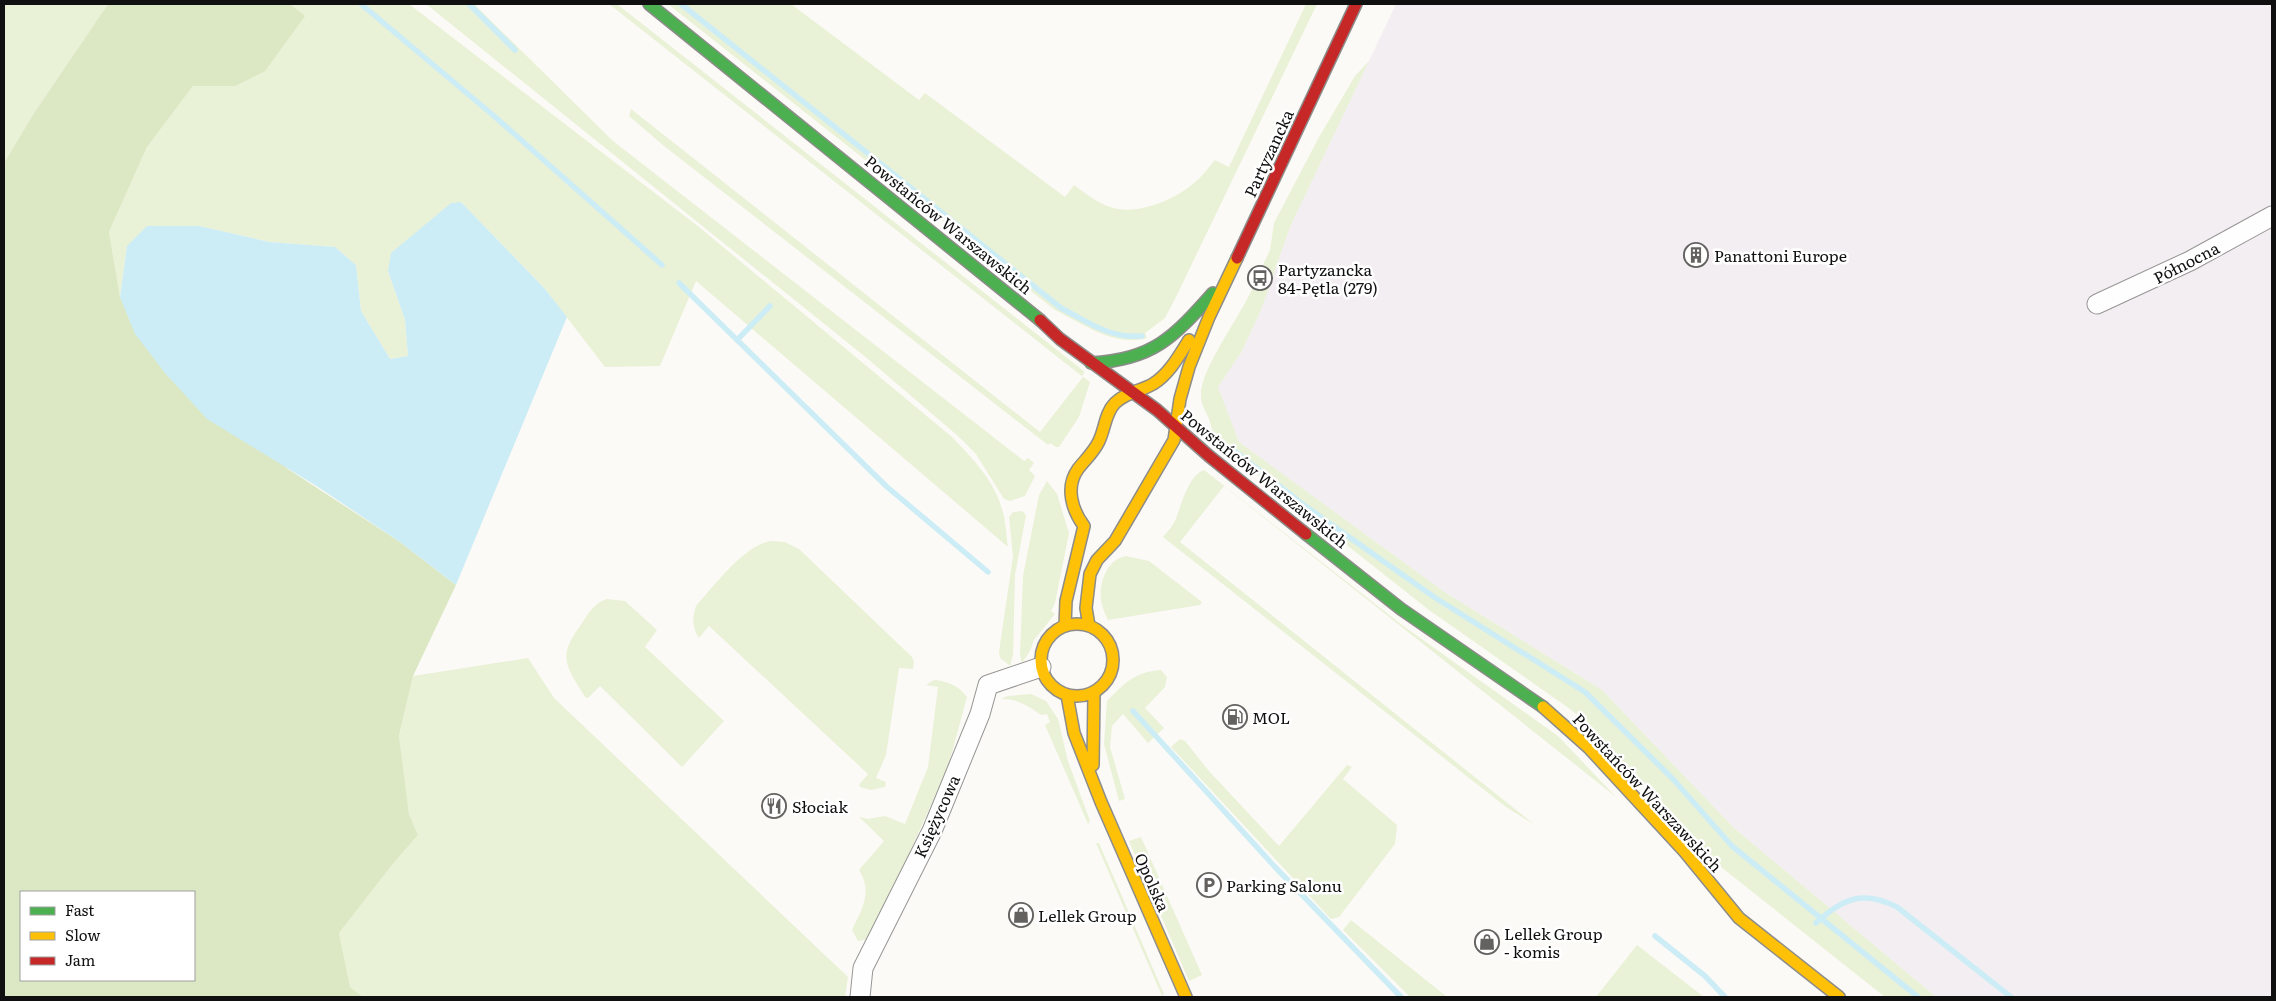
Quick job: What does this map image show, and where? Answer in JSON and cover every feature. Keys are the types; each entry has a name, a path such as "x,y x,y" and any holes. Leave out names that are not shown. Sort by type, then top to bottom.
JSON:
{"main road":[{"name":"Powstańców Warszawskich","path":"649,4 1028,308 1060,339 1132,391 1176,426 1209,456 1401,609 1538,704 1568,728 1685,852 1739,918 1839,997"},
{"name":"Partyzancka","path":"1089,626 1086,608 1090,574 1098,560 1115,540 1174,440 1177,409 1187,374 1209,317 1356,4"},
{"path":"1091,363 1104,363 1142,356 1151,352 1181,327 1231,272"},
{"name":"Partyzancka","path":"1132,391 1151,386 1164,376 1192,336 1209,317"},
{"path":"1065,626 1066,601 1084,526 1073,507 1071,497 1072,481 1076,472 1099,442 1108,413 1114,404 1132,391"},
{"path":"1080,624 1089,626 1105,636 1112,653 1113,663 1107,680 1094,692 1076,696 1067,695 1051,685 1042,667 1043,647 1056,631 1065,626 1080,624"},
{"name":"Opolska","path":"1093,779 1094,692"},
{"name":"Opolska","path":"1067,695 1074,733 1110,826 1186,997"}],"street":[{"name":"Północna","path":"2097,304 2190,261 2272,216"},
{"name":"Księżycowa","path":"860,997 863,968 932,831 980,714 988,685 1042,667"}],"shaded area":[{"path":"1396,4 2272,4 2272,997 1936,997 1734,828 1602,690 1443,591 1239,442 1218,387 1242,351 1261,310 1290,227"}],"green space":[{"path":"4,4 108,4 34,113 4,163"},
{"path":"108,4 290,4 305,16 265,71 235,86 193,86 147,147 109,232 120,297 288,469 400,542 456,585 413,676 399,736 409,814 418,835 339,933 350,987 363,997 4,997 4,163 34,113"},
{"path":"290,4 409,4 699,227 952,437 982,470 994,488 1003,514 1008,547 696,281 660,366 605,367 545,289 461,202 388,271 405,320 408,356 390,359 361,311 356,265 335,247 270,242 199,226 127,246 120,297 109,232 147,147 193,86 235,86 304,17"},
{"path":"426,4 474,4 613,141 1024,461 1028,458 1034,463 1029,470 1035,476 1025,496 1010,501 1004,499 976,454 958,436 868,359"},
{"path":"609,4 617,4 1085,372 1082,376 1090,382 1079,417 1059,447 1050,443 1048,445 664,146 629,116 631,109 1040,432 1083,377"},
{"path":"668,4 791,4 919,100 925,93 1065,197 1074,185 1106,206 1128,210 1158,204 1178,194 1197,181 1215,160 1229,167 1306,4 1317,4 1165,318 1145,333 1147,338 1134,340 1111,337 1099,333 1055,310"},
{"path":"1369,61 1290,227 1261,310 1242,351 1218,387 1239,442 1443,591 1602,690 1734,828 1936,997 1885,997 1711,859 1687,836 1593,729 1570,709 1429,610 1230,453 1215,438 1201,400 1206,372 1254,285 1259,287 1265,272 1261,269 1270,250 1274,223 1318,139 1355,76"},
{"path":"1204,470 1402,625 1558,736 1616,797 1224,486 1180,542 1535,825 1506,807 1163,537 1175,521 1189,485 1198,473"},
{"path":"1047,481 1057,494 1069,533 1055,603 1051,611 1055,614 1034,640 1030,651 1022,663 1020,655 1023,576 1039,495"},
{"path":"1022,511 1026,515 1015,575 1013,655 1010,666 1000,658 999,652 1013,556 1009,517 1013,512"},
{"path":"771,541 785,542 799,549 912,657 914,662 913,669 899,668 886,755 876,778 886,782 885,787 871,790 860,787 859,785 868,774 709,626 699,638 695,630 693,623 696,606 740,558 761,544"},
{"path":"1126,556 1149,561 1202,602 1200,605 1108,620 1102,607 1102,582 1113,562"},
{"path":"607,599 625,601 657,630 645,647 724,721 682,767 600,686 588,698 585,697 569,668 567,653 569,644 592,609"},
{"path":"528,658 554,698 848,977 845,997 363,997 350,987 339,933 418,835 409,814 399,737 413,676"},
{"path":"1161,670 1167,677 1165,687 1145,708 1164,728 1148,743 1123,714 1112,726 1110,747 1125,799 1119,801 1104,744 1107,701 1125,684 1137,676"},
{"path":"934,680 952,685 967,697 948,767 877,925 869,939 858,941 852,930 862,908 866,893 859,870 884,841 859,817 868,819 885,816 905,824 928,767 938,687 926,685"},
{"path":"1031,694 1046,701 1058,719 1068,761 1090,821 1088,824 1045,725 1050,722 1047,714 1041,715 1017,701 1001,699 1008,696"},
{"path":"1180,739 1185,741 1209,771 1279,846 1347,765 1352,767 1343,779 1397,825 1395,844 1339,917 1331,919 1171,747"},
{"path":"1141,837 1202,975 1189,981 1129,841"},
{"path":"1096,843 1099,843 1164,994 1162,996"},
{"path":"1351,920 1447,997 1410,997 1343,930"},
{"path":"1637,945 1704,997 1596,997"}],"water":[{"path":"461,202 545,289 567,317 456,585 400,542 318,487 207,419 165,373 135,334 120,297 127,246 147,226 199,226 270,242 335,247 356,265 361,311 390,359 408,356 405,320 388,271 391,253 451,203"}],"waterway":[{"path":"361,4 494,116 662,265"},
{"path":"469,4 515,50"},
{"path":"681,4 1061,308 1109,332 1120,335 1142,336"},
{"path":"679,283 886,486 988,572"},
{"path":"737,340 770,306"},
{"path":"1232,449 1301,503 1434,597 1585,692 1673,779 1732,846 1918,997"},
{"path":"1133,711 1275,867 1401,997"},
{"path":"1816,923 1835,908 1854,899 1864,898 1885,902 1897,907 2011,997"},
{"path":"1655,936 1705,976 1725,997"}],"traffic: fast":[{"path":"649,4 1040,320"},
{"path":"1091,363 1131,357 1161,343 1174,334 1213,293"},
{"path":"1306,534 1401,609 1543,707"}],"traffic: slow":[{"path":"1089,626 1086,608 1090,574 1097,560 1115,541 1174,440 1180,399 1189,367 1209,317 1237,258"},
{"path":"1065,626 1066,601 1084,526 1073,506 1071,491 1074,476 1097,445 1109,411 1115,403 1124,396 1159,380 1173,364 1189,340"},
{"path":"1077,624 1097,630 1107,640 1113,660 1107,680 1097,690 1077,696 1057,690 1047,680 1041,660 1047,640 1057,630 1077,624"},
{"path":"1093,765 1094,693"},
{"path":"1067,695 1074,733 1101,802 1186,997"},
{"path":"1543,707 1589,748 1685,852 1739,918 1839,997"}],"traffic: jam":[{"path":"1237,258 1356,4"},
{"path":"1040,320 1060,339 1157,410 1209,456 1306,534"}],"place":[{"name":"Panattoni Europe","path":"1696,255"},
{"name":"Partyzancka 84-Pętla (279)","path":"1260,278"},
{"name":"MOL","path":"1235,717"},
{"name":"Słociak","path":"774,806"},
{"name":"Parking Salonu","path":"1209,885"},
{"name":"Lellek Group","path":"1021,915"},
{"name":"Lellek Group - komis","path":"1487,942"}]}
